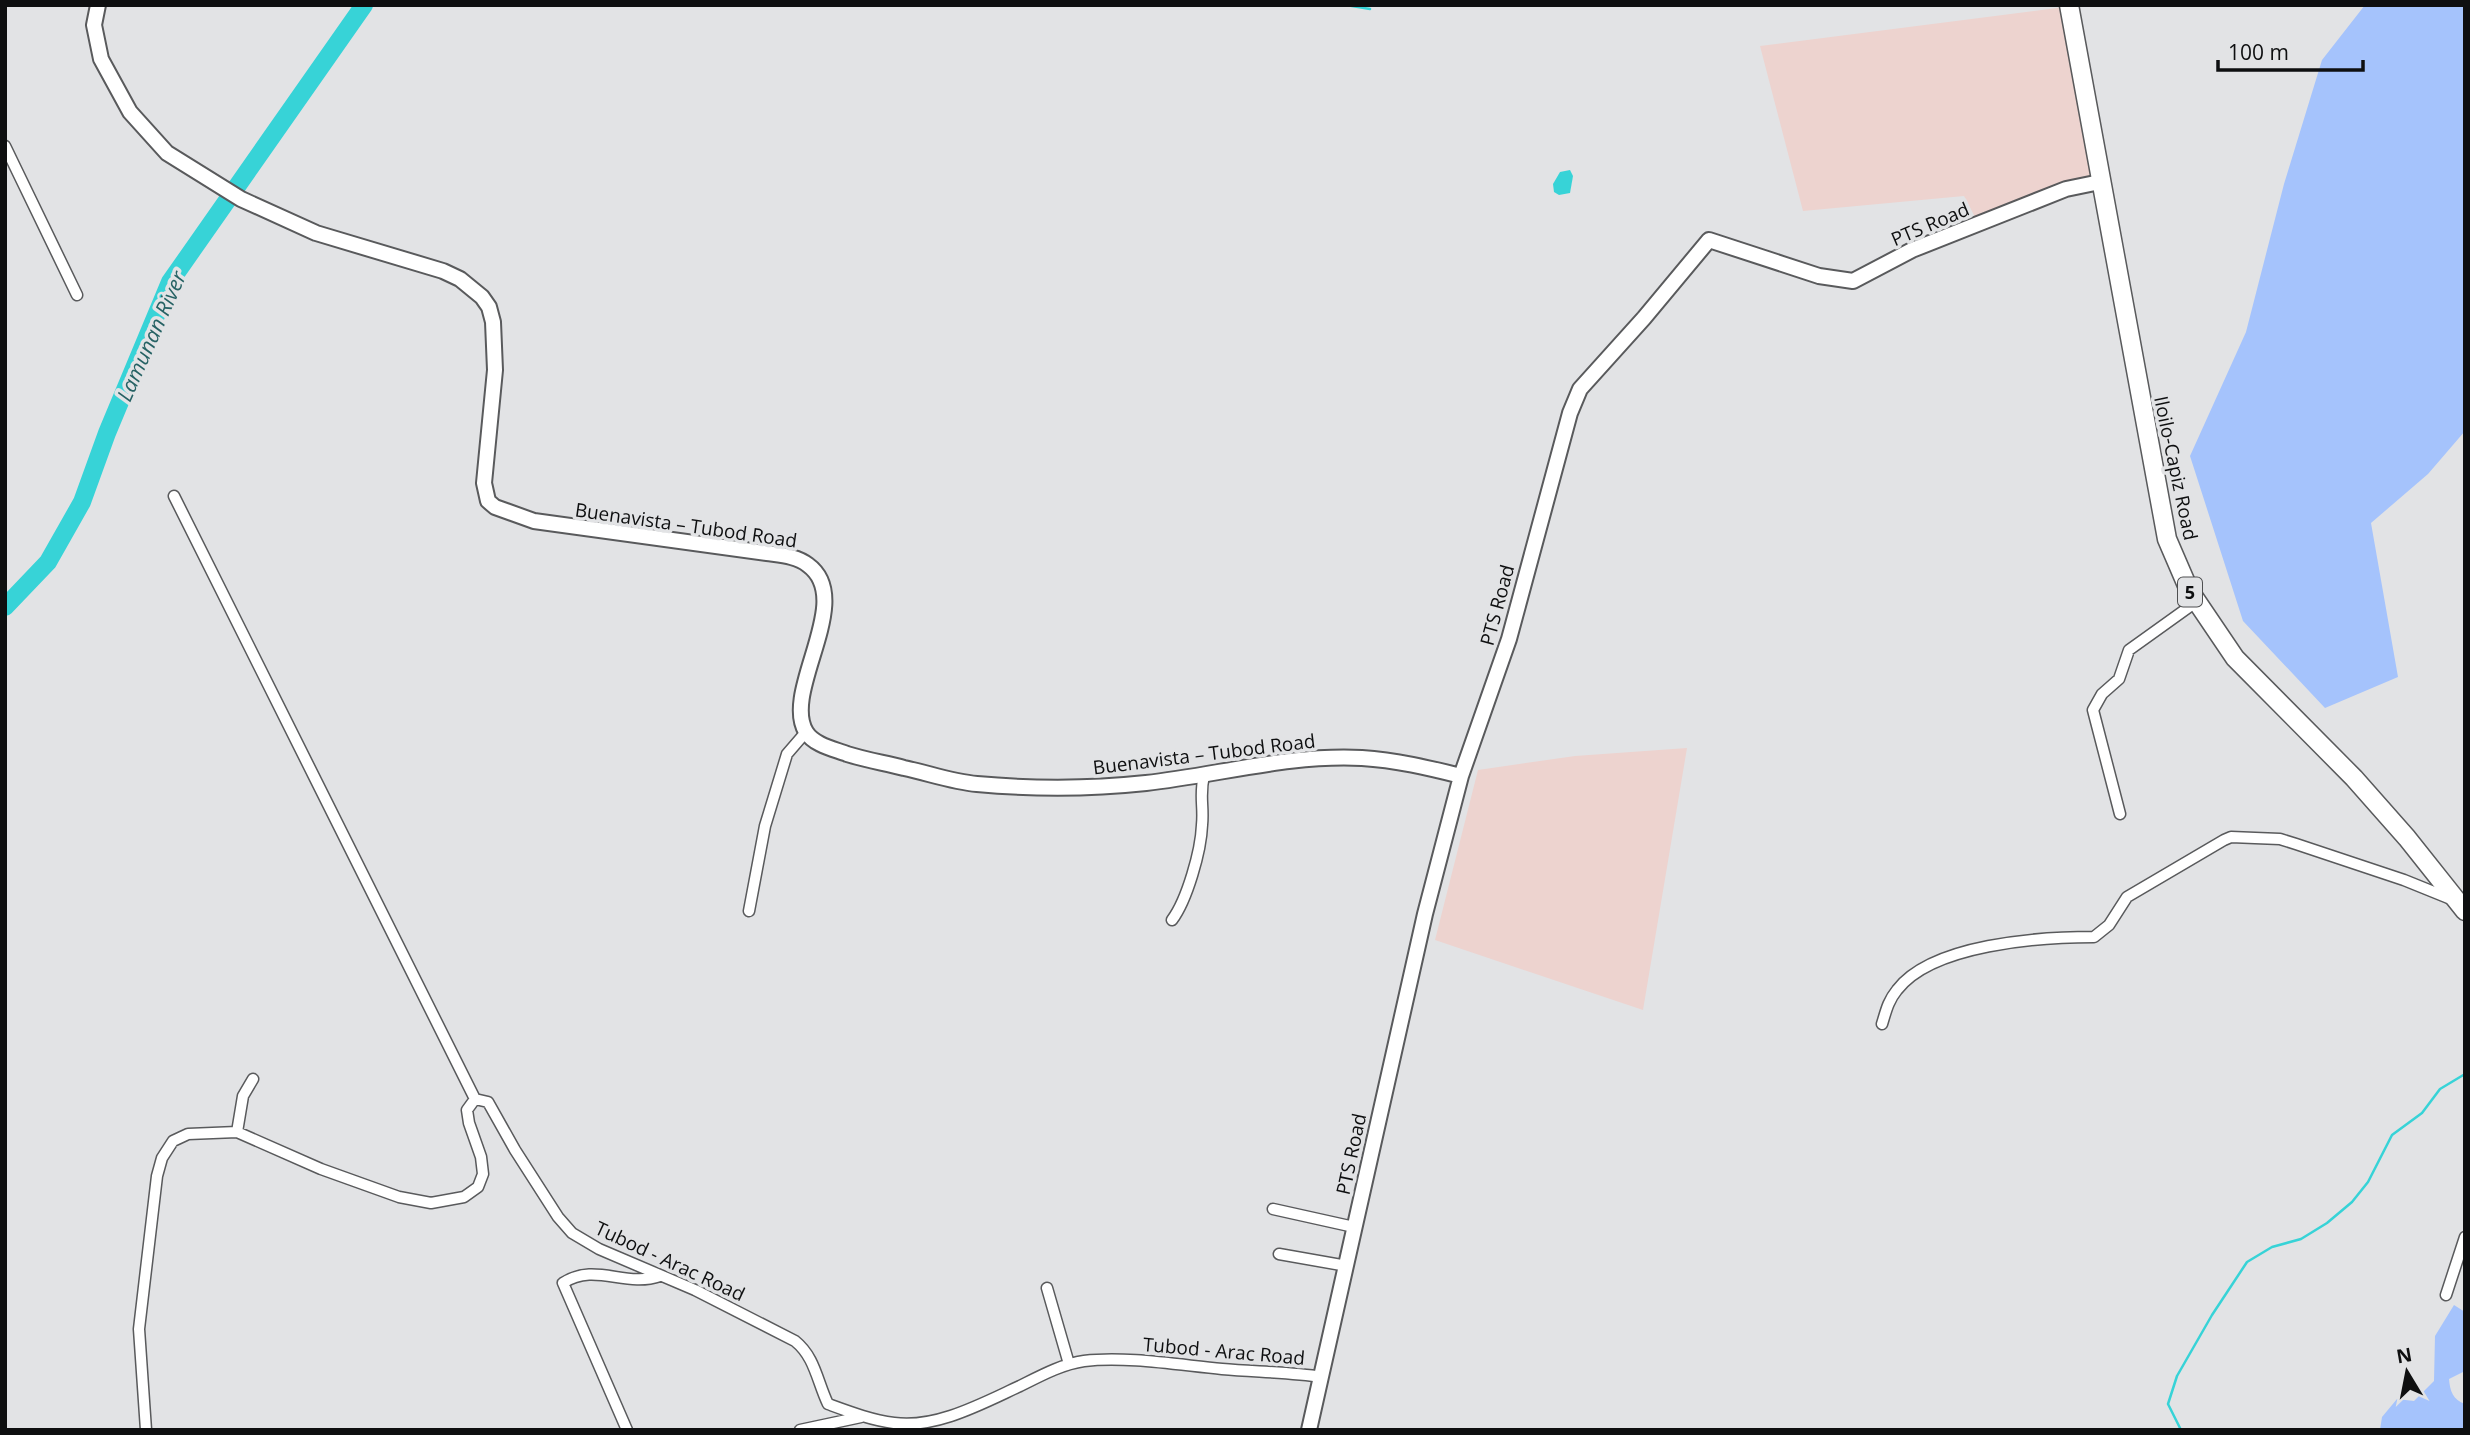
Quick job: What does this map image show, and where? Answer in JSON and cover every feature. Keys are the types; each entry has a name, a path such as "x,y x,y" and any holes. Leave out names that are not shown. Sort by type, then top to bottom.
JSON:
{"highway":[{"name":"5","path":"2068,5 2100,182"},
{"name":"Iloilo-Capiz Road","path":"2100,182 2167,539 2196,602 2235,658 2354,778 2407,838 2460,906"}],"main road":[{"name":"Buenavista – Tubod Road","path":"98,5 94,25 101,59 130,112 167,153 241,200 316,233 443,271 460,279 482,298 491,315 495,345 493,404 484,483 488,501 495,507 534,522 767,553 809,565 820,581 824,594 820,633 802,703 802,719 806,732 816,741 851,755 974,784 1085,788 1204,775 1297,761 1361,758 1414,765 1461,776"},
{"name":"PTS Road","path":"1309,1430 1422,926 1461,776 1509,639 1570,412 1580,389 1709,240 1819,276 1853,281 1912,250 2066,189 2100,182"}],"street":[{"path":"5,146 77,295"},
{"path":"146,1430 139,1329 157,1176 162,1158 173,1140 188,1134 237,1132 344,1179 399,1197 431,1203 464,1197 478,1187 483,1174 481,1157 467,1111 475,1099 174,496"},
{"path":"2120,814 2093,710 2102,694 2119,679 2129,650 2196,602"},
{"path":"749,911 765,826 787,754 806,732"},
{"path":"1172,920 1181,908 1187,892 1202,825 1200,792 1204,775"},
{"path":"1882,1024 1888,1002 1898,987 1917,972 1955,953 2065,937 2094,937 2109,925 2127,897 2231,837 2280,839 2404,880 2460,906"},
{"path":"237,1132 243,1096 253,1079"},
{"name":"Tubod - Arac Road","path":"475,1099 488,1102 515,1150 558,1217 572,1233 599,1250 695,1290 795,1341 805,1349 813,1363 828,1404 863,1417 897,1427 923,1423 985,1402 1069,1364 1085,1361 1121,1360 1278,1371 1322,1377"},
{"path":"1273,1209 1354,1227"},
{"path":"2446,1295 2465,1237"},
{"path":"1279,1254 1347,1266"},
{"path":"626,1430 563,1283 585,1273 638,1280 661,1276"},
{"path":"1047,1288 1069,1364"},
{"path":"800,1430 863,1417"}],"shaded area":[{"path":"2365,5 2465,5 2465,431 2428,474 2371,523 2398,677 2325,708 2243,621 2190,456 2246,332 2284,184 2322,60"},
{"path":"2065,7 2096,173 1976,219 1964,196 1803,211 1760,46"},
{"path":"1570,170 1573,176 1570,193 1559,195 1554,192 1553,184 1560,172"},
{"path":"1687,748 1643,1010 1435,940 1478,770 1575,756"},
{"path":"2454,1305 2465,1312 2465,1371 2449,1379 2453,1394 2465,1404 2465,1430 2380,1430 2382,1417 2397,1399 2414,1401 2434,1381 2435,1336"}],"waterway":[{"name":"Lamunan River","path":"5,607 48,562 82,502 107,433 170,282 364,5"},
{"path":"1346,5 1370,9"},
{"path":"2181,1430 2168,1404 2177,1376 2247,1262 2272,1247 2301,1239 2327,1223 2352,1202 2368,1182 2392,1135 2422,1113 2440,1089 2465,1074"}]}
